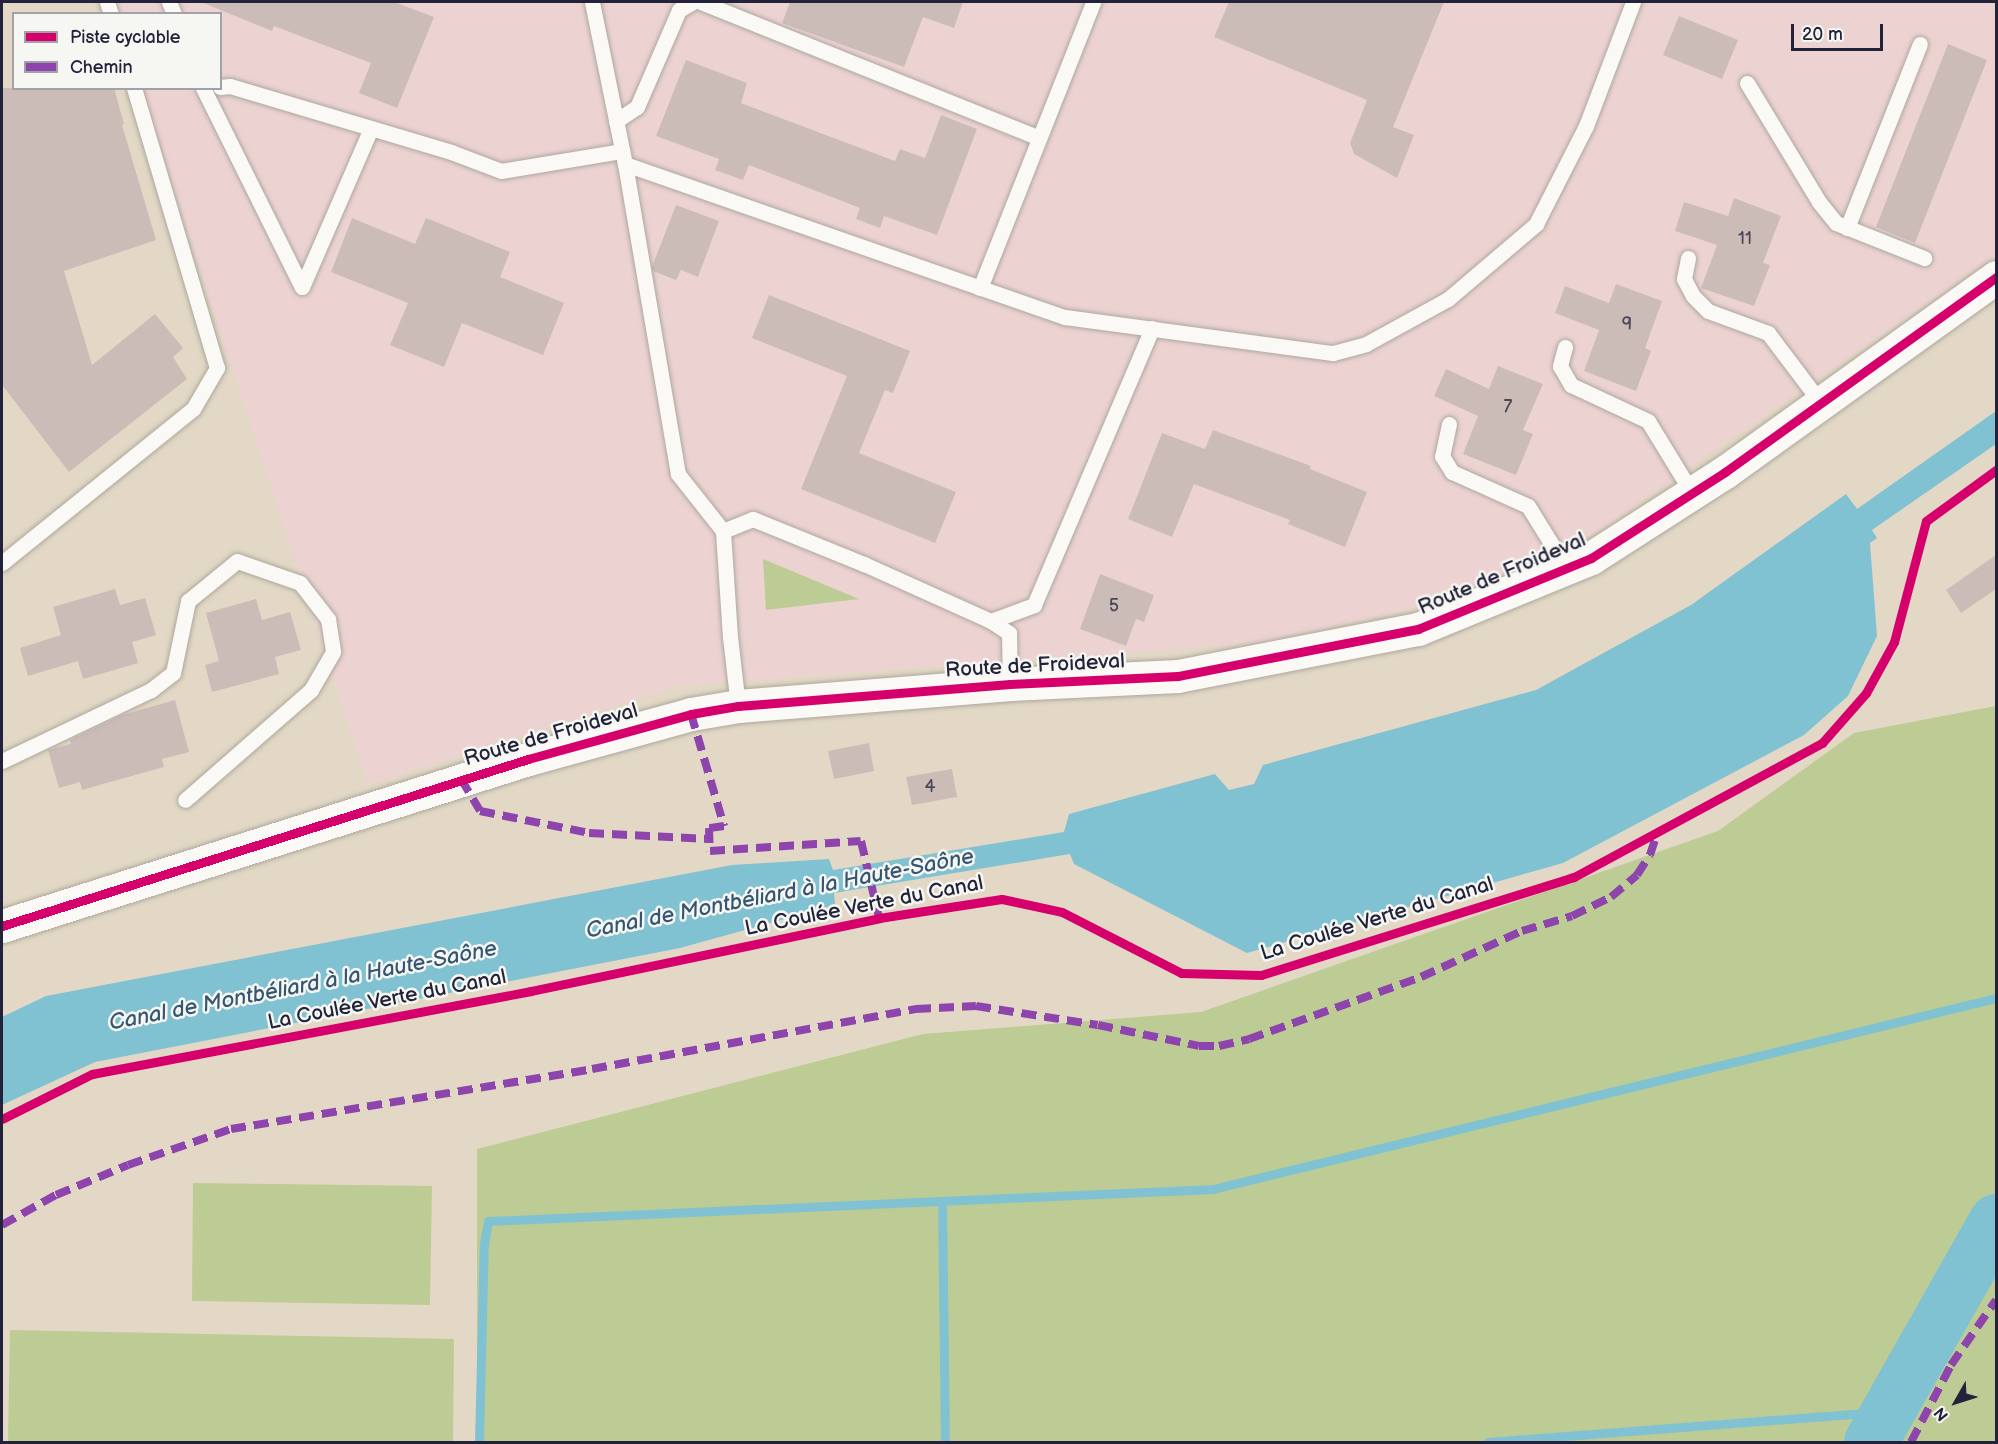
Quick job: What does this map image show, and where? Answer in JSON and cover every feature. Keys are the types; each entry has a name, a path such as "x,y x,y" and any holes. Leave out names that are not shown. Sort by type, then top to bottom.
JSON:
{"street":[{"name":"Route de Froideval","path":"2,926 528,759 691,714 738,706 1010,684 1178,676 1418,630 1591,558 1692,493 1994,284"}],"lane":[{"path":"592,2 624,158 678,474 723,531 730,637 738,706"},
{"path":"616,121 637,107 679,10 693,2"},
{"path":"701,2 1039,138"},
{"path":"980,288 1093,2"},
{"path":"222,87 230,86 451,152 501,171 624,158 1065,317 1333,353 1366,344 1448,299 1536,224 1586,126 1633,2"},
{"path":"1847,228 1920,44"},
{"path":"1747,83 1819,202 1836,223 1924,258"},
{"path":"2,563 193,410 217,368 135,90"},
{"path":"204,90 302,287 371,128"},
{"path":"1688,258 1684,279 1693,296 1708,311 1768,333 1821,403"},
{"path":"991,621 1034,605 1152,328"},
{"path":"1565,347 1560,366 1571,385 1648,421 1692,493"},
{"path":"1449,424 1442,456 1452,472 1528,506 1567,569"},
{"path":"723,531 753,519 864,564 991,621 1010,633 1010,684"},
{"path":"2,761 151,690 173,673 188,601 237,561 300,583 328,619 333,652 311,690 185,800"}],"shaded area":[{"path":"113,2 1996,2 1996,256 1597,532 1446,601 1265,642 678,686 368,785 141,90 222,90 222,12 117,12"}],"green space":[{"path":"763,559 859,599 766,610"},
{"path":"1996,706 1996,1442 477,1442 477,1149 923,1034 1201,1012 1718,831 1854,733"},
{"path":"193,1183 432,1186 430,1305 192,1301"},
{"path":"10,1330 454,1339 453,1442 8,1442"}],"water":[{"name":"Canal de Montbéliard à la Haute-Saône","path":"1996,411 1996,444 1872,530 1877,538 1870,543 1877,636 1848,696 1804,735 1563,863 1247,953 1074,864 1070,854 834,893 835,905 680,948 95,1062 2,1105 2,1017 46,996 732,865 829,859 833,870 1064,832 1069,814 1215,774 1229,790 1254,784 1263,765 1536,690 1691,605 1846,494 1857,509"}],"building":[{"path":"201,2 394,2 434,17 397,108 359,93 371,63 274,26 272,31"},
{"path":"790,2 963,2 954,28 923,17 904,67 782,23"},
{"path":"1229,2 1444,2 1393,127 1414,135 1397,178 1354,154 1350,143 1367,100 1214,37"},
{"path":"1679,16 1738,40 1722,79 1663,55"},
{"path":"1948,44 1987,60 1915,243 1876,227"},
{"path":"686,60 747,83 741,103 895,161 900,149 925,158 941,115 977,129 937,235 884,216 880,228 856,219 860,208 749,165 743,180 715,170 719,159 656,136"},
{"path":"2,88 12,88 12,90 115,90 124,124 122,125 156,240 64,271 92,365 155,314 183,348 173,357 187,379 69,472 3,386"},
{"path":"1734,198 1781,216 1763,263 1770,265 1754,306 1701,288 1717,245 1675,231 1684,202 1728,216"},
{"path":"676,205 719,221 698,277 681,270 676,280 653,271 652,267"},
{"path":"352,218 415,244 426,218 510,252 500,277 564,303 543,355 462,323 444,367 390,345 408,303 331,272"},
{"path":"1616,284 1662,301 1645,348 1651,351 1636,391 1584,371 1599,330 1555,313 1565,286 1609,303"},
{"path":"769,295 910,351 893,393 885,390 859,453 956,492 935,543 801,489 847,376 752,338"},
{"path":"1498,366 1543,384 1523,430 1533,434 1516,475 1463,454 1478,416 1434,396 1446,369 1489,389"},
{"path":"1213,430 1311,466 1310,469 1367,492 1345,547 1288,524 1290,520 1194,484 1172,537 1128,519 1162,433 1205,449"},
{"path":"1996,555 1996,589 1961,613 1946,590"},
{"path":"1100,574 1154,595 1144,622 1136,619 1126,646 1080,629"},
{"path":"115,589 120,605 145,598 156,635 132,642 138,663 83,679 78,661 28,676 20,648 61,635 53,607"},
{"path":"256,599 262,620 290,612 301,650 275,657 279,674 212,692 205,665 219,661 206,613"},
{"path":"175,700 189,752 162,759 164,767 82,790 80,782 59,788 48,750 71,744 70,740 122,715"},
{"path":"869,743 874,771 834,779 828,751"},
{"path":"952,769 957,797 912,805 906,777"}],"waterway":[{"path":"479,1442 484,1244 488,1221 1213,1189 1996,998"},
{"path":"942,1201 945,1442"},
{"path":"1871,1442 1996,1221"},
{"path":"1488,1442 1889,1411"}],"marked path":[{"path":"691,714 724,826 709,828 710,851 861,841 879,918"},
{"path":"461,779 480,811 589,833 709,839"},
{"path":"2,1225 56,1195 128,1165 231,1129 592,1069 916,1009 976,1006 1098,1025 1199,1046 1219,1046 1249,1039 1421,977 1522,931 1572,916 1611,897 1637,875 1650,855 1658,831"},
{"path":"1911,1442 1951,1365 1996,1300"}],"cycle path":[{"path":"2,926 528,759 691,714 738,706 1010,684 1178,676 1418,629 1591,558 1725,472 1996,277"},
{"name":"La Coulée Verte du Canal","path":"2,1119 92,1074 531,991 879,918 1002,899 1062,912 1181,973 1261,975 1574,877 1822,743 1866,693 1894,642 1926,521 1996,470"}]}
